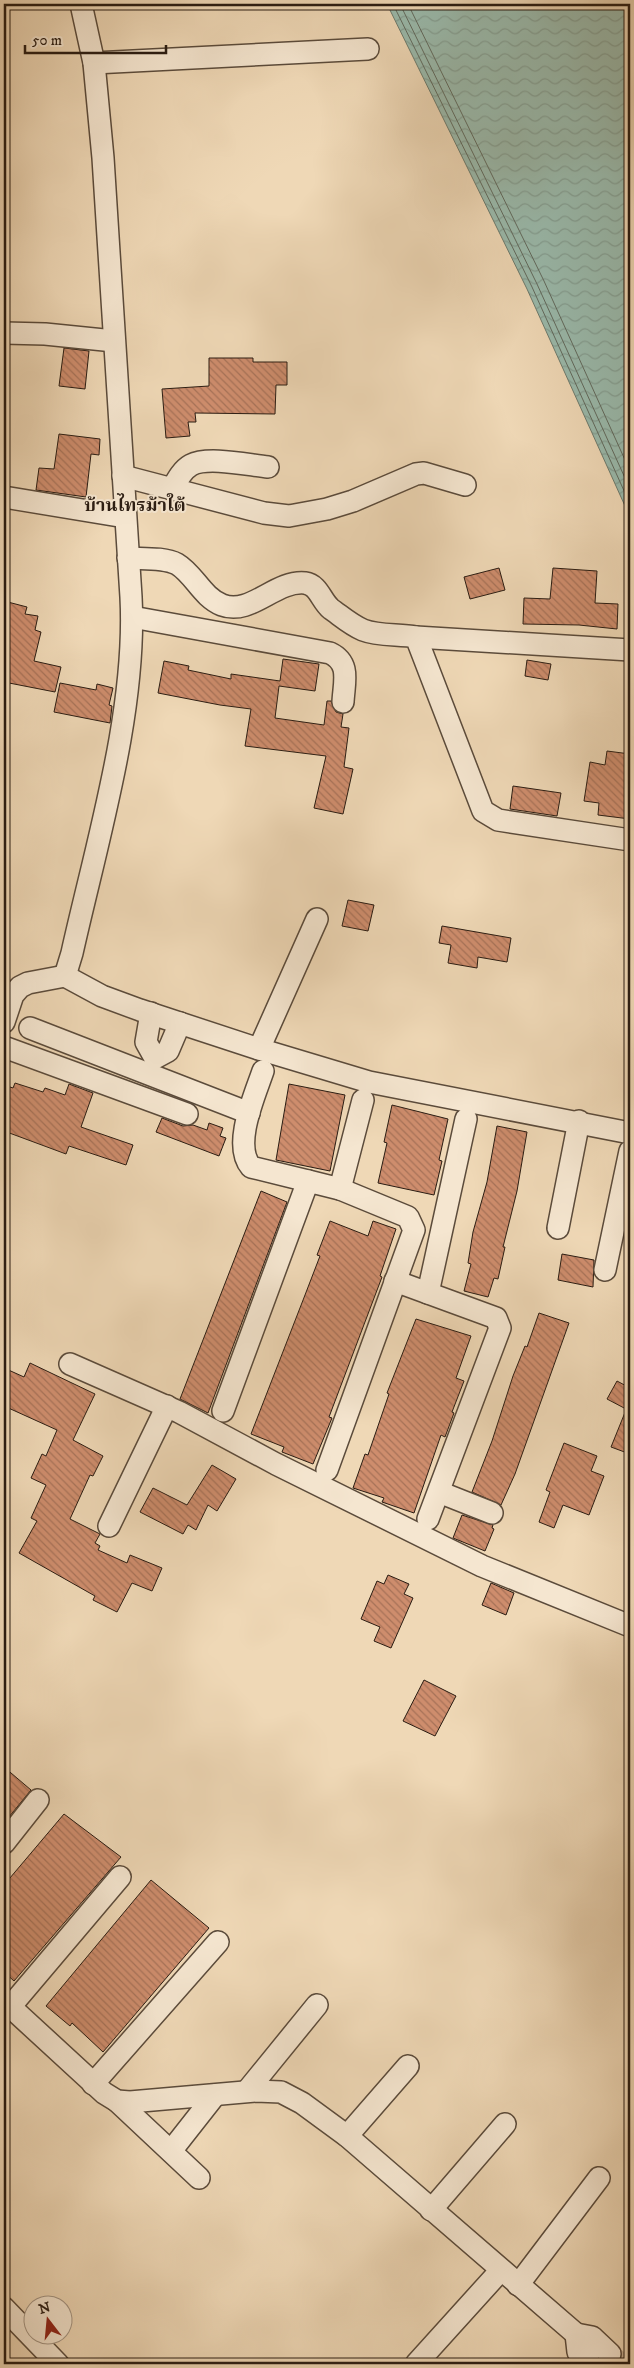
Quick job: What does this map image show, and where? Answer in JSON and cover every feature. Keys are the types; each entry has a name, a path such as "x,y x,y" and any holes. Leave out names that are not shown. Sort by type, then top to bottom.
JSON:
{"street":[{"path":"65,976 72,953 113,770 127,693 132,616 103,158 94,63 81,4"},
{"path":"94,63 368,49"},
{"path":"4,333 45,334 114,341"},
{"path":"172,489 180,474 190,465 203,461 268,467"},
{"path":"122,476 264,513 289,516 327,509 353,501 416,474 424,473 465,485"},
{"path":"4,497 125,517"},
{"path":"128,558 172,562 179,565 208,596 224,606 243,606 276,588 295,583 307,583 314,587 329,607 364,631 416,637 630,650"},
{"path":"132,616 330,653 340,658 344,665 342,702"},
{"path":"416,637 484,812 498,820 630,840"},
{"path":"259,1049 317,919"},
{"path":"4,1022 13,995 20,987 28,983 65,976 102,996 259,1049 369,1082 630,1132"},
{"path":"151,1013 146,1042 152,1066"},
{"path":"152,1066 168,1051 180,1023"},
{"path":"30,1028 152,1066 249,1113"},
{"path":"4,1046 187,1114"},
{"path":"263,1071 249,1113 244,1141 245,1160 251,1167 340,1189 408,1217 414,1230 327,1470"},
{"path":"340,1189 363,1100"},
{"path":"428,1293 466,1119"},
{"path":"558,1228 579,1121"},
{"path":"605,1270 630,1151"},
{"path":"223,1411 308,1181"},
{"path":"395,1281 496,1318 500,1328 428,1519"},
{"path":"70,1364 167,1406 276,1464 482,1566 630,1626"},
{"path":"109,1526 167,1406"},
{"path":"439,1492 492,1513"},
{"path":"4,1843 38,1800"},
{"path":"120,1877 7,2004 94,2084 117,2101 200,2178"},
{"path":"94,2084 218,1942"},
{"path":"248,2091 317,2005"},
{"path":"347,2136 408,2066"},
{"path":"117,2101 216,2095 248,2091 281,2092 302,2103 347,2136 518,2285 580,2350 610,2354"},
{"path":"171,2152 216,2095"},
{"path":"431,2210 505,2124"},
{"path":"518,2285 599,2178"},
{"path":"416,2364 501,2270"},
{"path":"4,2308 58,2364"}],"water":[{"path":"387,4 630,4 630,517 527,289"}],"building":[{"path":"64,348 89,351 85,389 59,386"},
{"path":"209,358 253,358 253,362 287,362 287,385 276,385 275,414 195,413 196,422 188,422 190,436 166,438 162,389 209,386"},
{"path":"59,434 100,439 99,455 91,454 86,497 36,490 39,468 54,469"},
{"path":"499,568 505,590 470,599 464,577"},
{"path":"553,568 597,571 595,603 618,604 617,629 579,625 523,624 524,598 550,599"},
{"path":"4,601 27,607 25,614 38,616 35,630 41,632 34,661 61,667 55,692 4,682"},
{"path":"283,659 319,664 315,691 279,686 275,718 324,725 327,701 331,701 336,712 343,714 341,727 349,728 344,767 353,769 343,814 314,808 326,756 245,746 251,709 158,693 164,661 189,666 188,670 231,679 231,674 280,681"},
{"path":"527,660 551,664 548,680 525,676"},
{"path":"60,683 96,690 97,684 113,688 109,705 112,706 110,723 54,712"},
{"path":"607,751 630,754 630,819 598,815 599,803 584,801 590,762 605,765"},
{"path":"513,786 561,793 557,816 510,809"},
{"path":"348,900 374,905 368,931 342,926"},
{"path":"442,926 511,938 507,962 478,957 477,968 448,963 451,945 439,943"},
{"path":"15,1083 43,1092 45,1088 65,1095 69,1084 93,1093 81,1127 133,1145 126,1165 69,1146 66,1154 4,1131 4,1085 13,1088"},
{"path":"289,1084 345,1095 330,1171 276,1160"},
{"path":"392,1105 448,1119 439,1160 442,1161 434,1195 378,1183 387,1143 384,1142"},
{"path":"162,1118 183,1126 193,1125 207,1130 209,1123 223,1128 220,1136 226,1138 219,1156 156,1132"},
{"path":"497,1126 527,1132 517,1191 503,1247 505,1247 498,1279 494,1278 488,1297 464,1291 471,1264 468,1263 473,1232 487,1182"},
{"path":"261,1191 287,1202 208,1413 180,1399"},
{"path":"330,1221 368,1236 373,1221 396,1229 380,1276 382,1277 329,1417 332,1418 313,1464 282,1452 284,1447 251,1434 320,1256 317,1255"},
{"path":"562,1254 594,1260 593,1287 558,1280"},
{"path":"539,1313 569,1323 515,1474 501,1505 472,1492 492,1441 513,1376 525,1346 527,1347"},
{"path":"416,1319 471,1336 456,1378 464,1381 452,1412 454,1413 445,1437 441,1435 414,1513 382,1502 384,1498 353,1488 365,1454 368,1455 389,1394 387,1393"},
{"path":"30,1363 95,1394 73,1440 103,1456 93,1476 90,1475 70,1519 100,1534 95,1543 100,1546 98,1550 127,1563 130,1555 162,1568 152,1591 132,1583 117,1612 93,1600 95,1596 19,1553 37,1521 31,1518 46,1485 31,1478 42,1454 46,1456 57,1430 4,1406 4,1368 24,1377"},
{"path":"617,1381 630,1388 630,1454 611,1447 628,1405 626,1409 607,1399"},
{"path":"564,1443 597,1456 591,1471 604,1476 589,1515 563,1505 554,1528 539,1522 550,1492 546,1490"},
{"path":"212,1465 236,1479 217,1511 208,1505 196,1530 188,1525 183,1534 140,1512 153,1488 187,1505"},
{"path":"462,1515 493,1525 492,1528 494,1529 485,1551 453,1538"},
{"path":"388,1575 409,1584 404,1594 413,1598 391,1648 374,1641 380,1627 361,1619 377,1581 384,1584"},
{"path":"491,1583 514,1593 506,1615 482,1605"},
{"path":"424,1680 456,1696 435,1736 403,1721"},
{"path":"4,1767 31,1790 4,1823"},
{"path":"64,1814 121,1857 14,1981 4,1972 4,1885"},
{"path":"151,1880 209,1928 103,2052 72,2023 70,2026 46,2006"}],"tunnel":[{"path":"610,2354 622,2364"}],"district":[{"name":"บ้านไทรม้าใต้","path":"135,505"}]}
